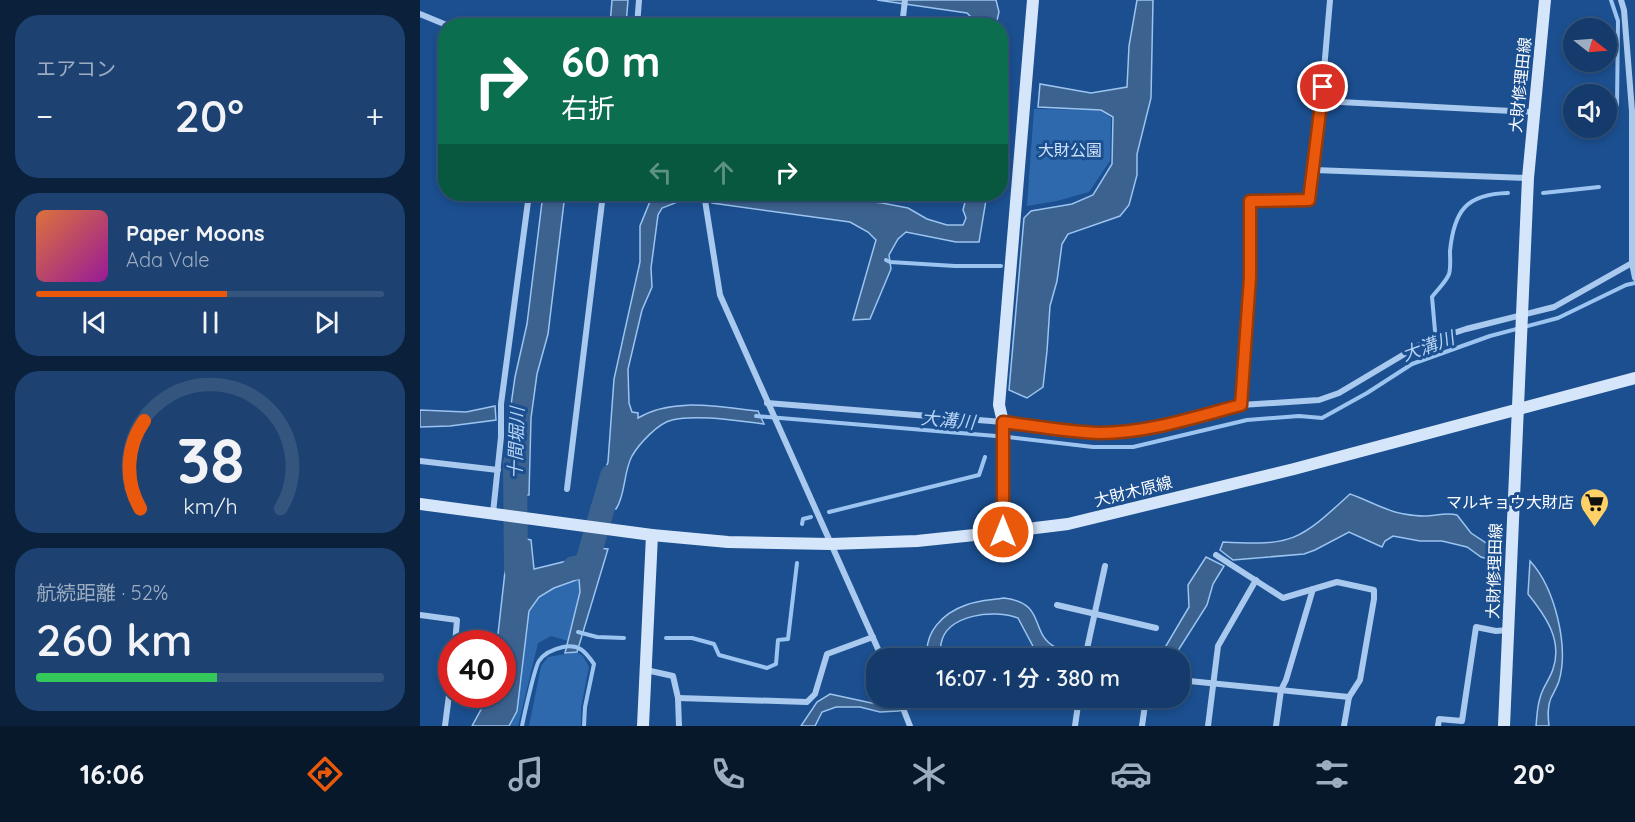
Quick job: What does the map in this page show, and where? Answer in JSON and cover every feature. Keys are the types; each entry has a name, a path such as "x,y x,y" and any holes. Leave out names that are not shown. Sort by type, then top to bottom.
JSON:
{"street":[{"path":"638,18 639,0"},
{"path":"903,18 905,0"},
{"path":"1003,532 1003,422 999,405 1033,0"},
{"path":"1241,405 1250,277 1250,201 1309,200 1322,101 1330,0"},
{"name":"大財修理田線","path":"1504,726 1516,410 1528,178 1545,0"},
{"path":"1622,0 1632,111 1634,168 1632,263 1635,278"},
{"path":"420,14 438,21"},
{"path":"1322,101 1533,112"},
{"path":"1314,171 1528,178"},
{"path":"420,504 493,513 498,470 501,405 528,201"},
{"path":"567,489 602,201"},
{"path":"704,201 720,295 766,403 878,648"},
{"path":"766,403 1003,422 1100,433 1173,423 1241,405 1318,400 1339,393 1423,343 1466,329 1554,307 1632,263"},
{"name":"大財木原線","path":"493,513 626,532 728,542 831,544 917,541 1003,532 1068,524 1293,469 1635,378"},
{"path":"420,461 498,470"},
{"path":"643,726 652,535"},
{"path":"1216,555 1283,598 1337,582 1374,590 1360,680 1349,698 1344,726"},
{"path":"1086,648 1105,566"},
{"path":"1208,726 1218,646 1256,580"},
{"path":"1276,726 1281,690 1313,589"},
{"path":"1057,605 1156,628"},
{"path":"420,615 457,620 456,630"},
{"path":"1438,726 1439,719 1462,721 1476,627 1496,631 1508,630"},
{"path":"678,698 807,702 815,694 827,654 873,637"},
{"path":"646,670 673,676 678,698 679,726"},
{"path":"1190,681 1349,698"},
{"path":"446,726 448,708"},
{"path":"903,708 910,726"},
{"path":"1075,726 1078,708"},
{"path":"1142,726 1145,708"}],"green space":[{"name":"大財公園","path":"1034,109 1100,110 1111,118 1110,161 1089,192 1027,206"},
{"path":"579,579 580,592 568,641 551,636 538,643 518,726 509,726 517,711 529,611 539,597 554,588"},
{"path":"577,652 583,656 589,667 581,707 581,726 529,726 541,666 548,657"}],"water":[{"path":"612,0 628,0 627,18 611,18"},
{"path":"877,0 996,0 999,12 998,18 972,18 967,13"},
{"path":"1137,0 1153,0 1151,98 1137,154 1137,175 1129,205 1120,216 1068,234 1062,244 1057,281 1050,306 1043,387 1027,398 1009,390 1024,218 1031,211 1072,204 1093,195 1112,164 1113,117 1101,110 1038,107 1040,84 1091,93 1127,87 1129,46"},
{"path":"542,201 564,201 548,334 537,374 531,418 529,495 507,494 509,419 515,377 527,324"},
{"path":"650,201 680,201 662,208 658,215 651,268 652,287 642,310 628,369 629,403 632,412 638,413 638,418 666,407 712,406 758,411 764,424 705,418 682,418 667,422 649,435 632,456 616,509 592,506 608,462 614,379 640,262 640,226"},
{"path":"712,201 864,201 908,208 927,219 947,225 963,225 966,218 963,210 965,201 986,201 979,242 956,242 906,232 898,239 889,255 891,269 870,319 853,320 876,240 868,232 850,222 712,203"},
{"path":"495,406 496,420 420,427 420,410 466,412"},
{"path":"1350,494 1404,514 1457,515 1471,533 1492,547 1492,560 1481,557 1467,547 1442,541 1420,541 1393,536 1385,541 1382,547 1349,532 1304,554 1233,560 1220,550 1223,542 1265,543 1294,537 1318,522"},
{"path":"509,536 531,540 534,569 579,558 585,547 608,549 577,652 565,653 580,592 579,579 554,588 539,597 529,611 517,711 509,726 472,726 482,708 516,708 516,630 498,630"},
{"path":"1206,557 1224,566 1213,584 1207,605 1180,648 1165,648 1189,607 1188,585"},
{"path":"1530,561 1539,572 1553,602 1561,635 1562,667 1549,705 1549,726 1536,726 1539,701 1553,669 1556,648 1551,628 1528,594"},
{"path":"1004,598 1026,606 1032,612 1047,641 1058,648 1034,648 1018,618 985,614 961,620 945,634 941,648 927,648 936,625 950,613 980,601"},
{"path":"830,694 866,702 866,708 907,708 899,711 880,712 860,707 836,707 822,712 815,726 801,726 817,702"}],"waterway":[{"path":"1611,0 1618,21 1617,105"},
{"path":"1543,193 1599,187"},
{"path":"1435,331 1432,297 1449,274 1452,237 1459,215 1472,201 1494,194 1508,193"},
{"path":"886,260 955,266 1001,266"},
{"name":"大溝川","path":"756,416 1008,437 1093,447 1133,447 1247,420 1299,416 1322,418 1412,364 1490,336 1558,318 1626,285 1635,283"},
{"path":"829,512 979,475 985,457"},
{"name":"十間堀川","path":"515,463 516,569"},
{"path":"574,568 586,566 612,476"},
{"path":"802,524 803,519 811,517"},
{"path":"666,638 692,638 714,644 719,655 767,668 776,664 778,640 788,639 797,563"},
{"path":"578,632 597,637 624,638"},
{"path":"522,726 539,661 550,652 569,646 581,649 594,664 585,707 584,726"}],"place":[{"name":"マルキョウ大財店","path":"1595,528"}],"route":[{"path":"1003,532 1003,422 1100,433 1173,423 1241,405 1250,277 1250,201 1309,200 1323,87"}]}
